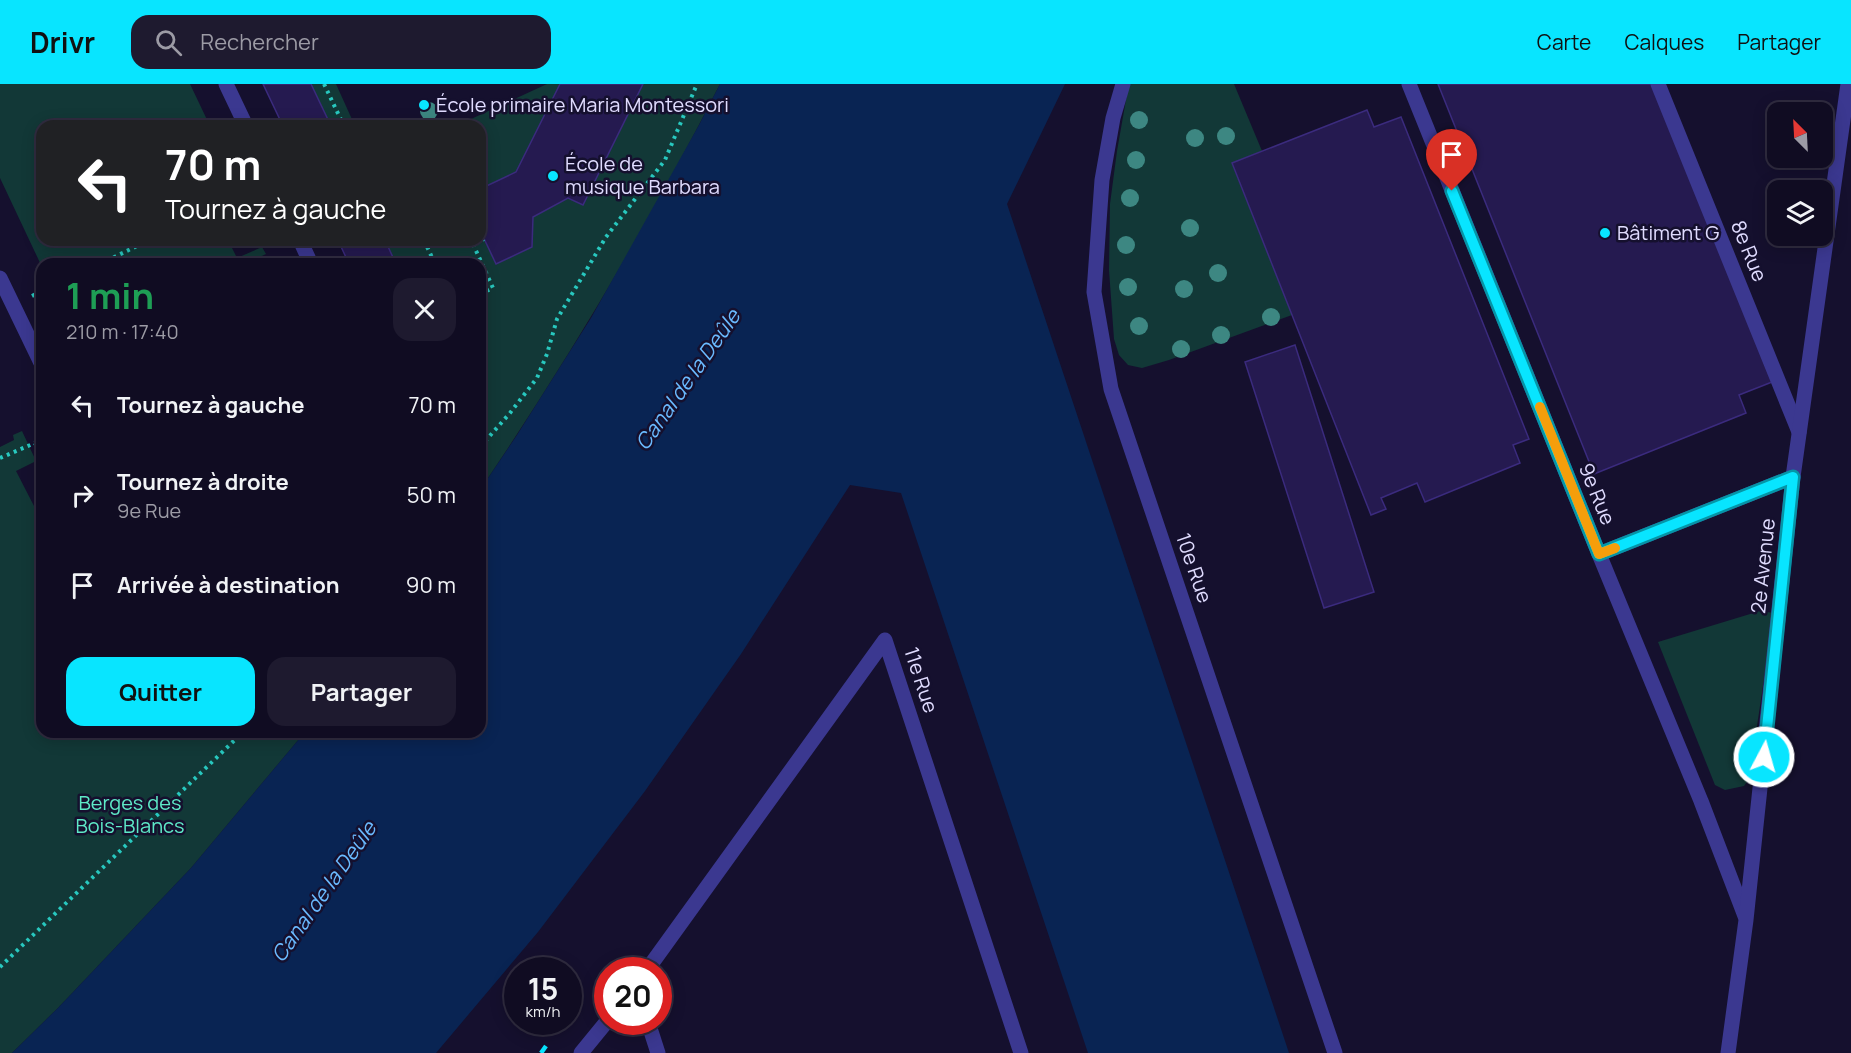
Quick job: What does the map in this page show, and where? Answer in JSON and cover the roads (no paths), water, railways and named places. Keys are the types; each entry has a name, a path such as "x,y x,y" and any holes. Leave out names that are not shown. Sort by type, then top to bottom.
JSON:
{"street":[{"path":"226,84 243,120"},
{"name":"10e Rue","path":"1123,84 1113,118 1102,180 1094,292 1111,389 1335,1053"},
{"name":"9e Rue","path":"1409,84 1701,801 1746,920"},
{"name":"8e Rue","path":"1658,84 1800,434"},
{"name":"2e Avenue","path":"1728,1053 1746,920 1793,477 1848,84"},
{"path":"0,278 36,353"},
{"path":"1599,554 1793,477"},
{"name":"11e Rue","path":"656,957 885,640 1021,1053"},
{"path":"581,1053 596,1035"},
{"path":"652,1035 658,1053"}],"water":[{"name":"Canal de la Deûle","path":"720,84 1065,84 1007,204 1289,1053 1088,1053 901,493 850,485 741,654 645,791 517,957 504,957 504,972 436,1053 12,1053 191,868 300,738 486,738 486,481 591,318"}],"railway":[{"path":"541,1053 546,1046"}],"place":[{"name":"École primaire Maria Montessori","path":"424,105"},
{"name":"École de musique Barbara","path":"553,176"},
{"name":"Bâtiment G","path":"1605,233"}],"park label":[{"name":"Berges des Bois-Blancs","path":"130,814"}]}
